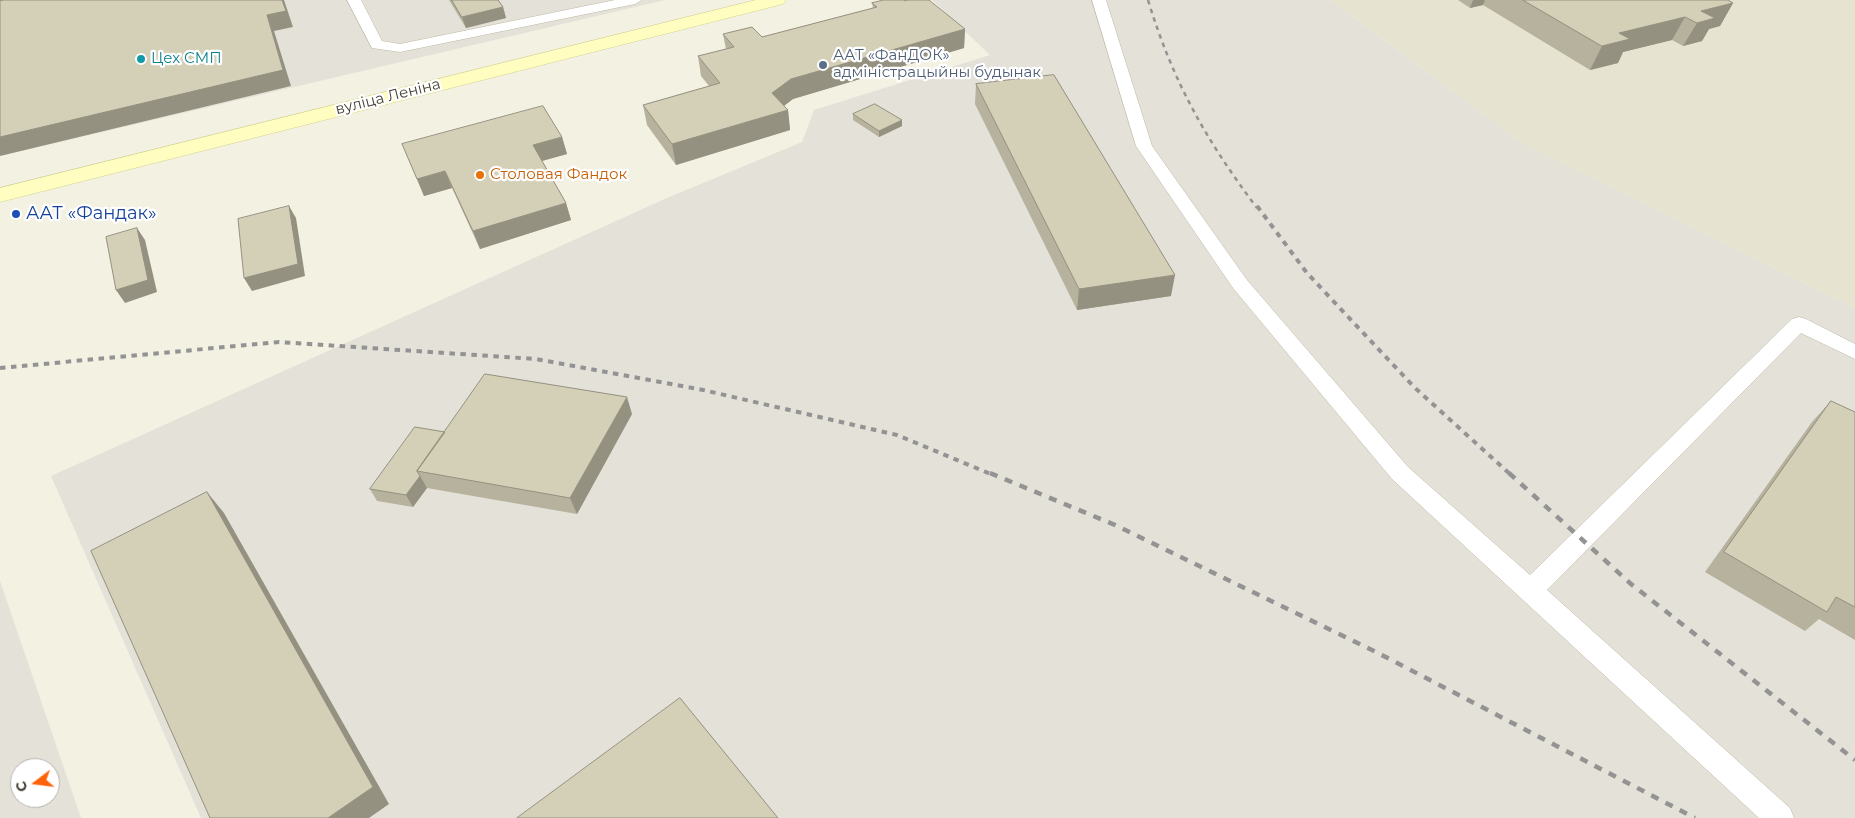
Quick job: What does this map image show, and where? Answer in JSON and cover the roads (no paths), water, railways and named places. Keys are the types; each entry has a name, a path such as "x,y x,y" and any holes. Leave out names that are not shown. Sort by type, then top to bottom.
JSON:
{"main road":[{"name":"вуліца Леніна","path":"0,195 777,0"}],"lane":[{"path":"354,0 377,45 400,48 635,0"},
{"path":"1099,0 1144,146 1240,284 1400,473 1780,818"},
{"path":"1530,591 1799,324 1855,352"}],"railway":[{"path":"1148,0 1168,58 1193,109 1222,158 1257,208"},
{"path":"1257,206 1307,273 1414,387 1511,475"},
{"path":"0,368 279,342 536,359 703,390 897,435 993,475"},
{"path":"990,473 1115,525 1378,653 1695,818"},
{"path":"1509,473 1631,584 1855,760"}],"place":[{"name":"Цех СМП","path":"141,59"},
{"name":"ААТ «ФанДОК» адміністрацыйны будынак","path":"823,65"},
{"name":"Столовая Фандок","path":"480,175"},
{"name":"ААТ «Фандак»","path":"16,214"}]}
